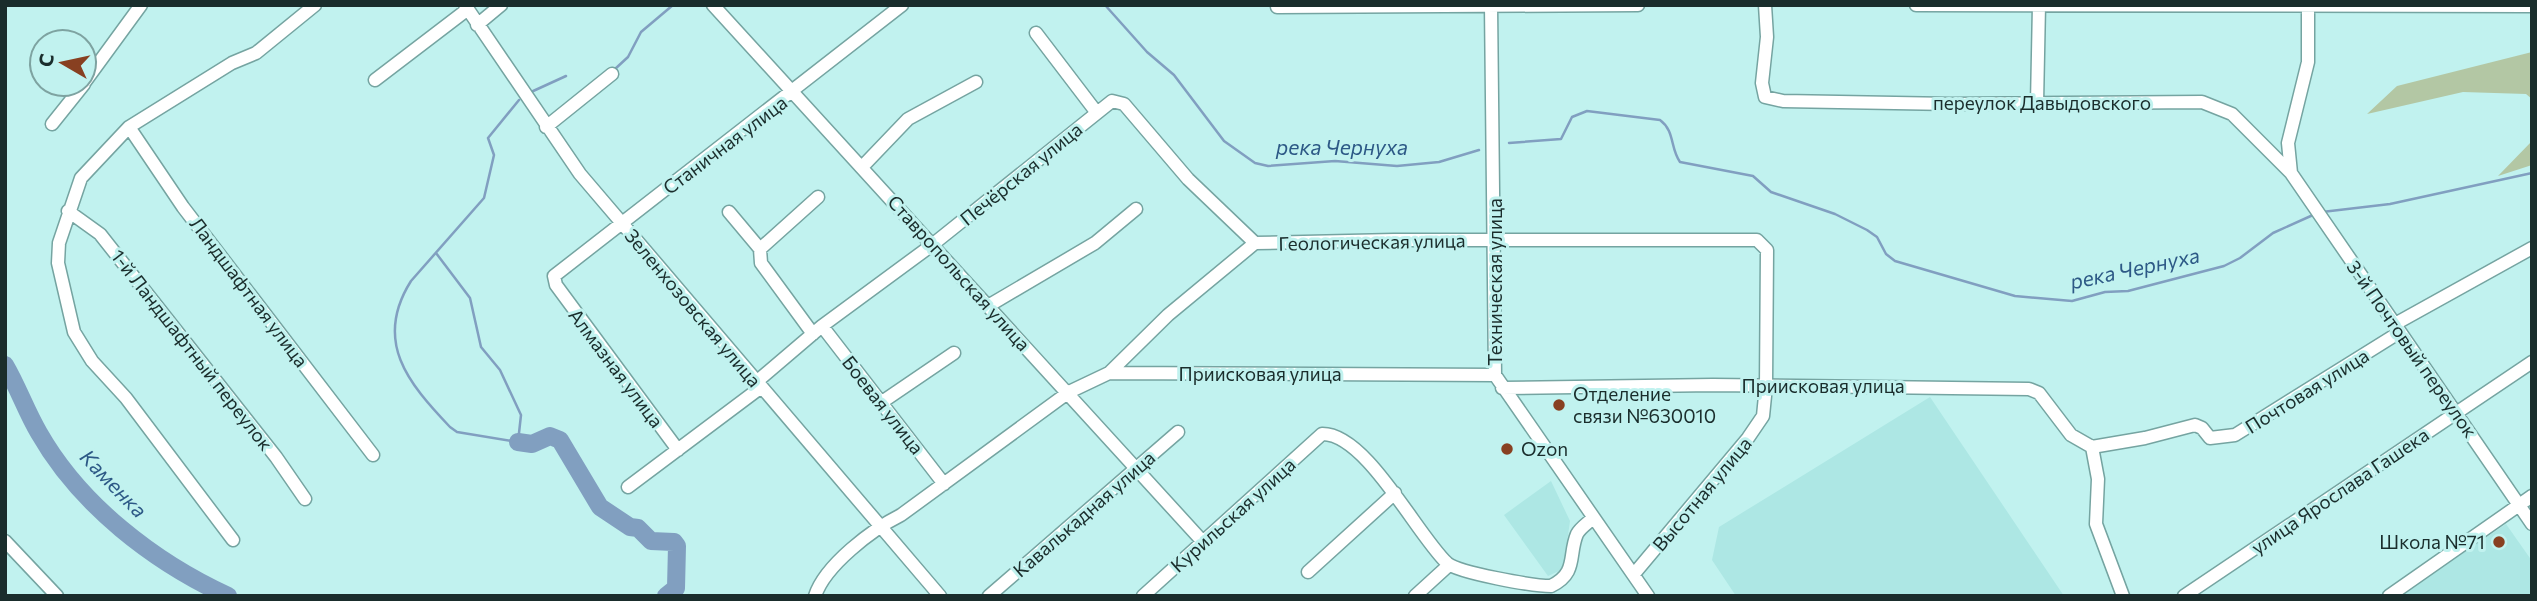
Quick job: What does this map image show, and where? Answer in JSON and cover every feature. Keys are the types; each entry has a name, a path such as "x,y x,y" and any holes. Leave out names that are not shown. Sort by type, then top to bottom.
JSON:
{"street":[{"path":"98,65 141,5"},
{"path":"233,540 126,398 86,352 74,332 58,263 59,243 81,178 129,127 192,86 256,53 315,5"},
{"path":"477,25 501,5"},
{"name":"Ставропольская улица","path":"713,5 1138,467 1204,543"},
{"name":"Станичная улица","path":"555,285 554,276 559,270 794,92 902,5"},
{"path":"1277,7 1639,5"},
{"name":"переулок Давыдовского","path":"1765,5 1767,37 1762,83 1765,96 1796,101 2203,102 2218,106 2241,122 2291,173"},
{"path":"1916,5 2530,6"},
{"name":"Техническая улица","path":"1491,6 1495,375 1648,596"},
{"path":"2037,103 2039,6"},
{"path":"2291,173 2288,144 2308,62 2308,6"},
{"path":"374,80 466,7"},
{"name":"Зеленхозовская улица","path":"466,7 580,174 940,596"},
{"path":"1036,33 1097,113"},
{"path":"546,127 612,74"},
{"path":"863,166 908,119 976,82"},
{"path":"52,124 73,98"},
{"name":"Печёрская улица","path":"628,487 758,385 818,330 932,245 1112,102 1124,104 1188,178 1255,243"},
{"name":"Ландшафтная улица","path":"129,127 183,207 373,455"},
{"name":"3-й Почтовый переулок","path":"2291,173 2532,524"},
{"path":"760,249 818,197"},
{"path":"988,306 1095,243 1136,209"},
{"name":"1-й Ландшафтный переулок","path":"68,211 100,233 306,499"},
{"name":"Боевая улица","path":"729,212 760,249 761,263 882,402 944,484"},
{"name":"Геологическая улица","path":"815,596 826,574 880,526 901,516 1069,392 1109,373 1168,315 1255,243 1729,238 1763,243"},
{"name":"Высотная улица","path":"1634,575 1758,427 1763,416 1766,386 1767,250 1763,243"},
{"name":"Почтовая улица","path":"2092,447 2145,438 2195,425 2202,428 2210,438 2235,435 2398,328 2532,248"},
{"name":"Алмазная улица","path":"555,285 678,450"},
{"path":"882,402 954,353"},
{"name":"улица Ярослава Гашека","path":"2184,596 2532,362"},
{"name":"Приисковая улица","path":"1109,373 1495,375"},
{"name":"Приисковая улица","path":"1502,388 2017,386 2039,393 2071,435 2092,447"},
{"name":"Кавалькадная улица","path":"989,596 1178,432"},
{"name":"Курильская улица","path":"1143,596 1322,434 1341,439 1395,493"},
{"path":"2092,447 2098,478 2096,524 2123,596"},
{"path":"1308,572 1395,493 1449,565 1549,591 1568,572 1574,559 1578,531 1593,519"},
{"path":"2389,596 2532,496"},
{"path":"5,541 57,596"},
{"path":"1415,596 1449,565"}],"shaded area":[{"path":"1930,397 2064,596 1736,596 1712,560 1719,527"},
{"path":"1551,481 1570,521 1564,564 1559,571 1548,576 1504,515"},
{"name":"Школа №71","path":"2506,524 2532,561 2532,596 2400,596"}],"green space":[{"path":"2532,52 2532,99 2526,94 2463,92 2367,114 2397,86"},
{"path":"2532,141 2532,165 2498,176"}],"waterway":[{"name":"река Чернуха","path":"615,69 628,57 641,32 673,5"},
{"name":"река Чернуха","path":"1105,5 1147,52 1174,75 1224,141 1255,163 1268,166 1335,161 1397,166 1439,162 1479,150"},
{"name":"река Чернуха","path":"531,92 566,76"},
{"name":"река Чернуха","path":"436,253 470,298 481,347 500,370 521,415 518,442 457,432 450,427 421,394 400,360 395,323 400,303 411,281 484,198 494,155 488,138 519,100"},
{"name":"река Чернуха","path":"1509,143 1561,139 1572,117 1587,111 1660,120 1668,129 1680,162 1753,176 1771,192 1835,214 1867,230 1877,237 1886,254 1895,261 2015,296 2072,301 2105,292 2128,291 2224,266 2240,258 2273,233 2313,215"},
{"name":"река Чернуха","path":"2322,212 2390,204 2532,173"},
{"name":"Каменка","path":"5,365 34,425 56,459 97,507 146,548 228,596"},
{"path":"518,442 532,444 550,436 560,440 600,507 630,527 638,528 651,541 674,542 677,546 676,588 666,596"}],"place":[{"name":"Отделение связи №630010","path":"1559,405"},
{"name":"Ozon","path":"1507,449"},
{"name":"Школа №71","path":"2499,542"}]}
